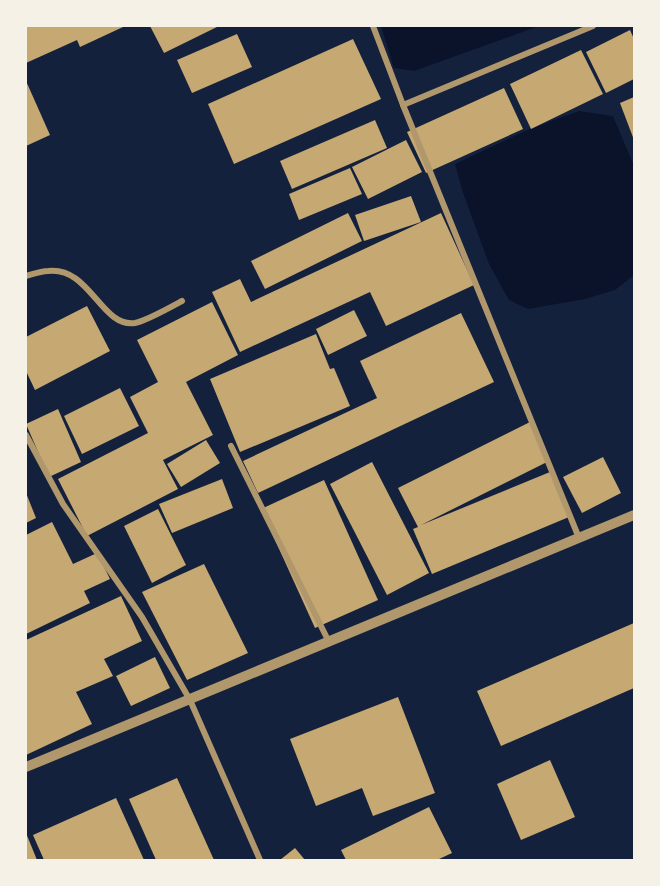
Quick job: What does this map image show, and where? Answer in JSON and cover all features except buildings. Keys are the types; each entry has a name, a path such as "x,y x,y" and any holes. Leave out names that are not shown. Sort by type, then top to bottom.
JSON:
{"street":[{"path":"373,26 579,538"},
{"path":"403,105 593,26"},
{"path":"26,276 50,270 74,275 108,312 121,320 135,323 182,302"},
{"path":"26,435 63,504 142,617 190,700 260,861"},
{"path":"231,446 329,642"},
{"path":"26,767 634,515"}],"water":[{"path":"381,26 539,26 414,71 394,68"},
{"path":"579,111 613,116 634,166 634,275 615,290 585,299 528,309 509,300 489,264 455,164 527,130"}]}
